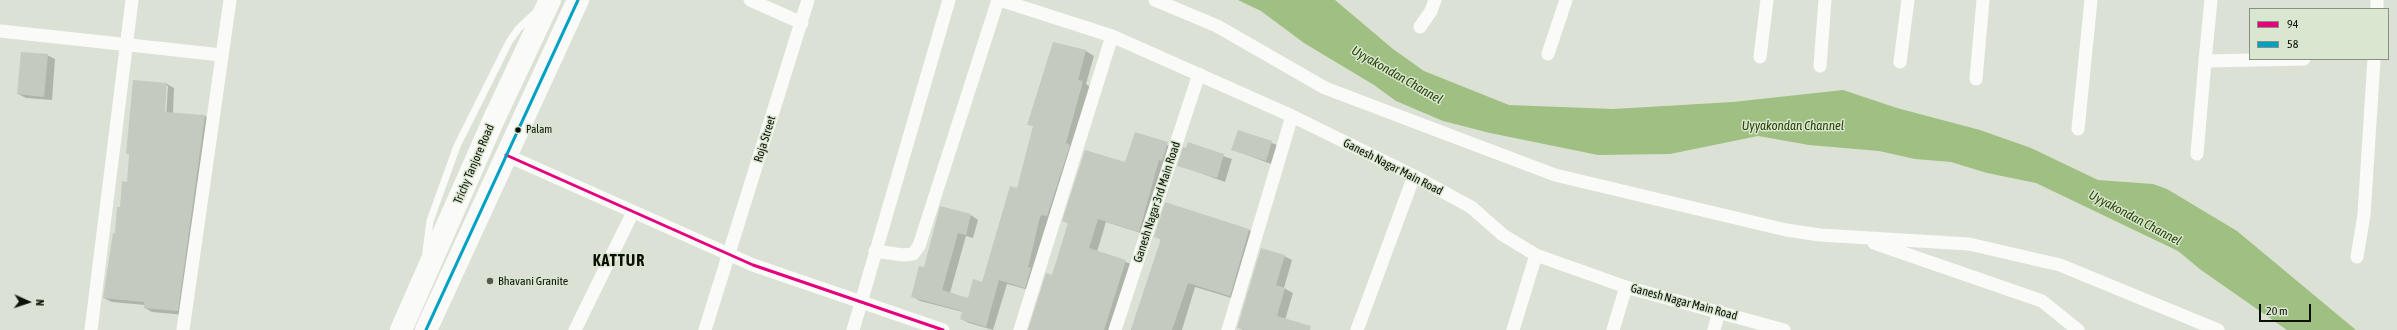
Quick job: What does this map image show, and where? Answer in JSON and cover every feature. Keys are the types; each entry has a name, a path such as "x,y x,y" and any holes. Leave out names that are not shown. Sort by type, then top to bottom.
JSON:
{"highway":[{"name":"Trichy Tanjore Road","path":"401,330 494,119 550,0"},
{"name":"Trichy Tanjore Road","path":"426,330 578,0"}],"street":[{"path":"91,330 132,0"},
{"path":"183,330 230,0"},
{"path":"750,0 802,23"},
{"name":"Roja Street","path":"705,330 808,0"},
{"path":"852,330 949,0"},
{"path":"875,251 903,255 913,254 919,246 999,0"},
{"name":"Ganesh Nagar Main Road","path":"999,0 1112,36 1292,116 1414,176 1471,207 1504,236 1536,255 1626,288 1719,311 1784,330"},
{"path":"1155,0 1217,26 1325,88 1555,175 1786,230 1820,235 1969,244 2060,265 2218,330"},
{"path":"1420,27 1431,11 1435,0"},
{"path":"1548,54 1566,0"},
{"path":"1760,57 1767,0"},
{"path":"1820,66 1825,0"},
{"path":"1900,62 1908,0"},
{"path":"1976,79 1983,0"},
{"path":"2078,129 2091,0"},
{"path":"2197,154 2211,0"},
{"path":"0,31 222,55"},
{"path":"1020,330 1112,36"},
{"path":"2205,61 2254,60"},
{"path":"2357,257 2364,215 2374,60"},
{"name":"Ganesh Nagar 3rd Main Road","path":"1115,330 1199,74"},
{"path":"1228,330 1292,116"},
{"path":"506,155 753,265 943,330"},
{"path":"1357,330 1414,176"},
{"path":"575,330 633,212"},
{"path":"1857,237 2042,301 2078,330"},
{"path":"1513,330 1536,255"},
{"path":"1613,330 1626,288"},
{"path":"1714,330 1719,311"}],"water":[{"name":"Uyyakondan Channel","path":"1238,0 1335,0 1393,49 1424,71 1509,105 1613,109 1733,102 1843,90 1897,108 1980,130 2031,148 2098,180 2153,184 2167,189 2237,231 2356,330 2287,330 2201,270 2178,251 2036,183 1987,173 1951,162 1915,159 1879,151 1809,145 1758,136 1670,154 1598,155 1490,133 1443,121 1396,101 1374,85 1304,43 1261,11"}],"building":[{"path":"1053,42 1086,50 1078,80 1083,81 1066,143 1070,145 1047,216 1042,215 1040,217 1028,267 1031,268 1025,288 999,280 986,327 960,319 962,311 911,297 919,266 924,267 940,206 971,214 966,235 958,233 942,290 968,298 973,279 982,282 1010,186 1017,188 1033,126 1027,125"},
{"path":"21,52 48,54 44,97 17,94"},
{"path":"133,80 167,83 165,112 205,115 178,311 144,308 144,302 103,298 113,233 115,233 117,207 120,207 122,181 127,182 129,154 126,154"},
{"path":"1238,130 1272,141 1266,161 1231,150"},
{"path":"1135,132 1168,142 1162,161 1159,160 1139,232 1098,219 1089,248 1126,260 1104,330 1028,330 1046,273 1052,275 1068,223 1062,221 1085,150 1125,162"},
{"path":"1188,142 1224,154 1217,178 1177,166 1183,147 1186,148"},
{"path":"1165,202 1249,229 1230,296 1188,283 1172,330 1131,330 1161,239 1154,237"},
{"path":"1261,248 1285,255 1276,285 1285,288 1277,316 1311,326 1310,330 1245,330 1237,328"}],"transit line":[{"name":"58","path":"426,330 578,0"},
{"name":"94","path":"506,155 753,265 943,330"}],"place":[{"name":"Palam","path":"518,130"},
{"name":"Bhavani Granite","path":"490,281"}],"district":[{"name":"KATTUR","path":"619,261"}]}
